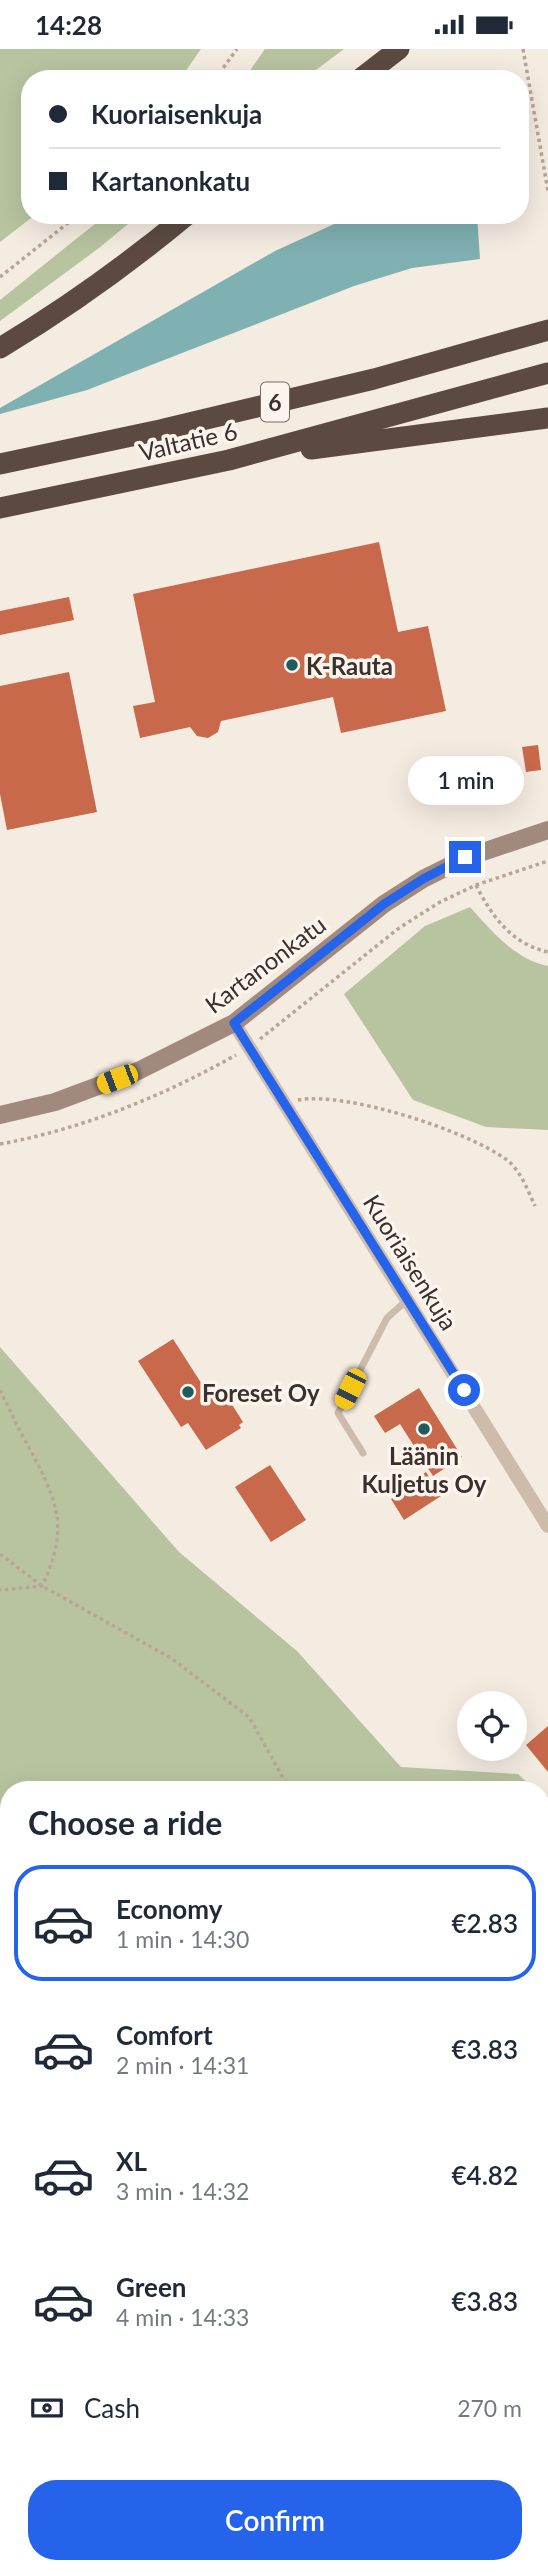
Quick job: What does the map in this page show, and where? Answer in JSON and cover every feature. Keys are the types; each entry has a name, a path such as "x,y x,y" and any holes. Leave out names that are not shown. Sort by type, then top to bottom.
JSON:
{"highway":[{"path":"372,70 399,49"},
{"path":"0,348 40,324 144,251 176,224"},
{"name":"Valtatie 6","path":"0,464 159,430 360,382 548,330"},
{"name":"Valtatie 6","path":"0,508 229,460 548,373"},
{"path":"229,460 548,418"}],"main road":[{"name":"Kartanonkatu","path":"0,1115 55,1102 138,1071 234,1023 384,904 423,879 465,857 548,829"}],"street":[{"name":"Kuoriaisenkuja","path":"234,1023 548,1525"}],"lane":[{"path":"363,1453 338,1412 387,1318 407,1299"}],"path":[{"path":"222,70 237,49"},
{"path":"523,49 527,70"},
{"path":"529,83 548,191"},
{"path":"0,277 67,224"},
{"path":"476,885 486,906 502,927 520,941 548,952"},
{"path":"286,1104 300,1099 336,1100 382,1110 441,1129 487,1148 510,1162 535,1206"},
{"path":"0,1390 57,1504 58,1535 52,1565 42,1585"},
{"path":"0,1554 42,1585 172,1658 249,1717 285,1781"},
{"path":"0,1590 42,1585"}],"green space":[{"path":"0,49 201,49 186,70 21,70 21,224 23,224 0,242"},
{"path":"265,49 344,49 316,70 250,70"},
{"path":"95,224 128,224 0,321 0,300"},
{"path":"470,907 514,951 548,966 548,1130 486,1127 413,1100 344,994 425,926"},
{"path":"0,1347 179,1552 297,1651 401,1767 518,1774 525,1781 0,1781"}],"water":[{"path":"334,224 478,224 480,259 412,268 354,286 87,390 0,414 0,408 275,251"}],"building":[{"name":"K-Rauta","path":"379,542 398,632 428,626 446,711 341,733 333,697 221,721 218,732 208,738 197,736 190,727 140,738 133,706 155,702 133,594"},
{"path":"69,597 74,620 0,635 0,611"},
{"path":"69,672 97,812 7,830 0,794 0,686"},
{"path":"538,745 541,770 526,772 522,747"},
{"name":"Foreset Oy","path":"173,1339 205,1389 213,1384 222,1398 226,1395 243,1422 239,1425 241,1428 206,1450 188,1423 181,1427 138,1361"},
{"name":"Läänin Kuljetus Oy","path":"419,1388 462,1457 433,1476 400,1424 385,1433 374,1416"},
{"path":"270,1465 306,1520 271,1542 235,1487"},
{"path":"426,1472 441,1496 404,1520 391,1499"},
{"path":"548,1726 548,1772 527,1746"}],"place":[{"name":"K-Rauta","path":"292,665"},
{"name":"Foreset Oy","path":"188,1392"},
{"name":"Läänin Kuljetus Oy","path":"424,1429"}],"route":[{"path":"464,1390 234,1023 384,904 465,857"}]}
